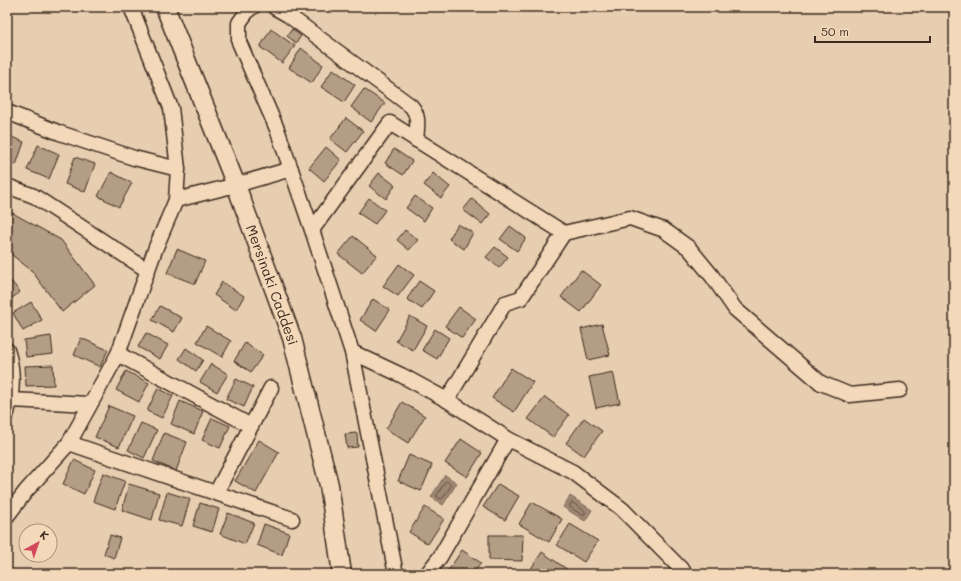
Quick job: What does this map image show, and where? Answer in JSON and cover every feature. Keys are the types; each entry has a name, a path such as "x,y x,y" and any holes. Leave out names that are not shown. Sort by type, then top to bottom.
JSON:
{"street":[{"path":"7,516 26,491 69,443 89,404 118,354 156,247 176,200 178,169 171,108 131,7"},
{"name":"Mersinaki Caddesi","path":"165,7 236,185 292,338 329,485 342,574"},
{"path":"252,7 239,23 239,42 277,129 352,352 396,574"},
{"path":"274,7 288,15 411,106 416,111 417,117 416,140"},
{"path":"7,112 60,133 126,156 178,169"},
{"path":"312,230 390,123 564,233"},
{"path":"176,200 291,169"},
{"path":"7,186 34,196 148,270"},
{"path":"447,400 505,303 521,298 564,233 630,218 664,230 689,248 712,276 735,309 821,383 850,395 900,390"},
{"path":"7,350 11,362 12,386 9,407 89,404"},
{"path":"352,352 401,375 447,400 508,439 572,472 622,509 684,572 683,574"},
{"path":"118,354 251,426"},
{"path":"216,493 271,388"},
{"path":"427,574 440,556 508,439"},
{"path":"69,443 292,519"}],"water":[{"path":"445,475 457,483 443,505 431,497"},
{"path":"570,496 592,510 585,521 563,507"}],"building":[{"path":"271,29 295,46 282,63 260,47"},
{"path":"292,29 301,36 296,43 287,36"},
{"path":"301,48 323,65 312,83 289,68"},
{"path":"333,69 355,85 344,102 321,87"},
{"path":"364,89 385,103 371,122 351,107"},
{"path":"346,118 363,131 347,152 330,139"},
{"path":"7,135 24,142 16,165 7,161"},
{"path":"38,145 59,154 49,179 27,170"},
{"path":"326,147 341,160 324,181 309,168"},
{"path":"394,149 412,161 403,175 385,163"},
{"path":"75,157 95,164 85,192 65,184"},
{"path":"111,172 132,183 119,207 98,196"},
{"path":"379,173 395,185 386,199 369,186"},
{"path":"433,173 450,187 441,198 424,185"},
{"path":"415,196 432,208 424,221 406,208"},
{"path":"369,198 385,210 375,224 358,213"},
{"path":"472,199 490,214 482,224 463,210"},
{"path":"9,211 61,240 95,285 62,312 32,271 7,251 7,217"},
{"path":"458,224 473,233 464,249 449,239"},
{"path":"510,226 526,238 517,251 500,239"},
{"path":"405,230 418,240 409,250 397,240"},
{"path":"353,236 377,255 362,273 338,254"},
{"path":"495,247 508,257 499,268 486,257"},
{"path":"177,249 205,261 195,284 167,273"},
{"path":"399,264 414,275 398,296 383,286"},
{"path":"581,270 601,285 581,312 561,297"},
{"path":"7,276 20,292 7,302"},
{"path":"419,281 434,291 422,309 407,299"},
{"path":"222,282 244,296 236,310 214,295"},
{"path":"373,299 390,310 376,331 360,320"},
{"path":"31,302 42,320 23,331 13,313"},
{"path":"160,306 182,318 174,332 152,320"},
{"path":"459,307 476,319 462,338 445,326"},
{"path":"410,316 427,326 413,350 396,341"},
{"path":"602,324 610,355 588,360 581,329"},
{"path":"206,326 231,341 222,357 197,342"},
{"path":"435,329 449,338 437,359 422,350"},
{"path":"146,333 168,345 160,359 138,347"},
{"path":"51,336 53,354 26,357 24,340"},
{"path":"81,338 108,350 100,367 74,355"},
{"path":"245,343 263,355 251,372 234,361"},
{"path":"186,348 203,360 196,371 179,359"},
{"path":"211,364 228,374 217,392 200,382"},
{"path":"53,365 54,385 26,386 25,366"},
{"path":"511,368 533,382 514,412 492,398"},
{"path":"126,371 149,383 139,402 116,390"},
{"path":"613,372 620,403 596,408 589,377"},
{"path":"236,379 253,387 244,407 226,399"},
{"path":"158,388 173,396 162,418 147,411"},
{"path":"545,397 569,415 553,437 528,419"},
{"path":"180,401 203,411 194,434 171,424"},
{"path":"402,402 425,416 408,443 386,429"},
{"path":"109,406 133,416 119,447 95,437"},
{"path":"212,418 230,426 220,448 202,440"},
{"path":"584,418 602,431 584,456 566,443"},
{"path":"141,423 157,430 144,458 128,450"},
{"path":"164,433 187,442 176,471 153,461"},
{"path":"357,433 358,447 347,448 345,434"},
{"path":"461,439 482,453 467,477 445,463"},
{"path":"259,440 279,452 256,493 235,481"},
{"path":"409,455 432,465 421,491 398,481"},
{"path":"74,460 95,470 84,494 63,484"},
{"path":"103,473 125,481 115,509 93,501"},
{"path":"129,484 159,493 152,520 122,510"},
{"path":"498,484 519,496 505,520 483,507"},
{"path":"167,492 190,499 182,526 159,520"},
{"path":"532,502 562,519 549,542 519,524"},
{"path":"200,503 219,509 212,532 193,526"},
{"path":"425,507 444,519 428,544 409,532"},
{"path":"228,513 254,523 245,544 220,534"},
{"path":"264,524 289,533 282,555 257,545"},
{"path":"570,524 598,541 584,562 557,545"},
{"path":"110,535 120,538 114,558 104,554"},
{"path":"489,535 523,535 522,561 489,560"},
{"path":"462,550 481,563 473,574 452,574 448,571"},
{"path":"542,552 568,570 565,574 535,574 530,570"}]}
